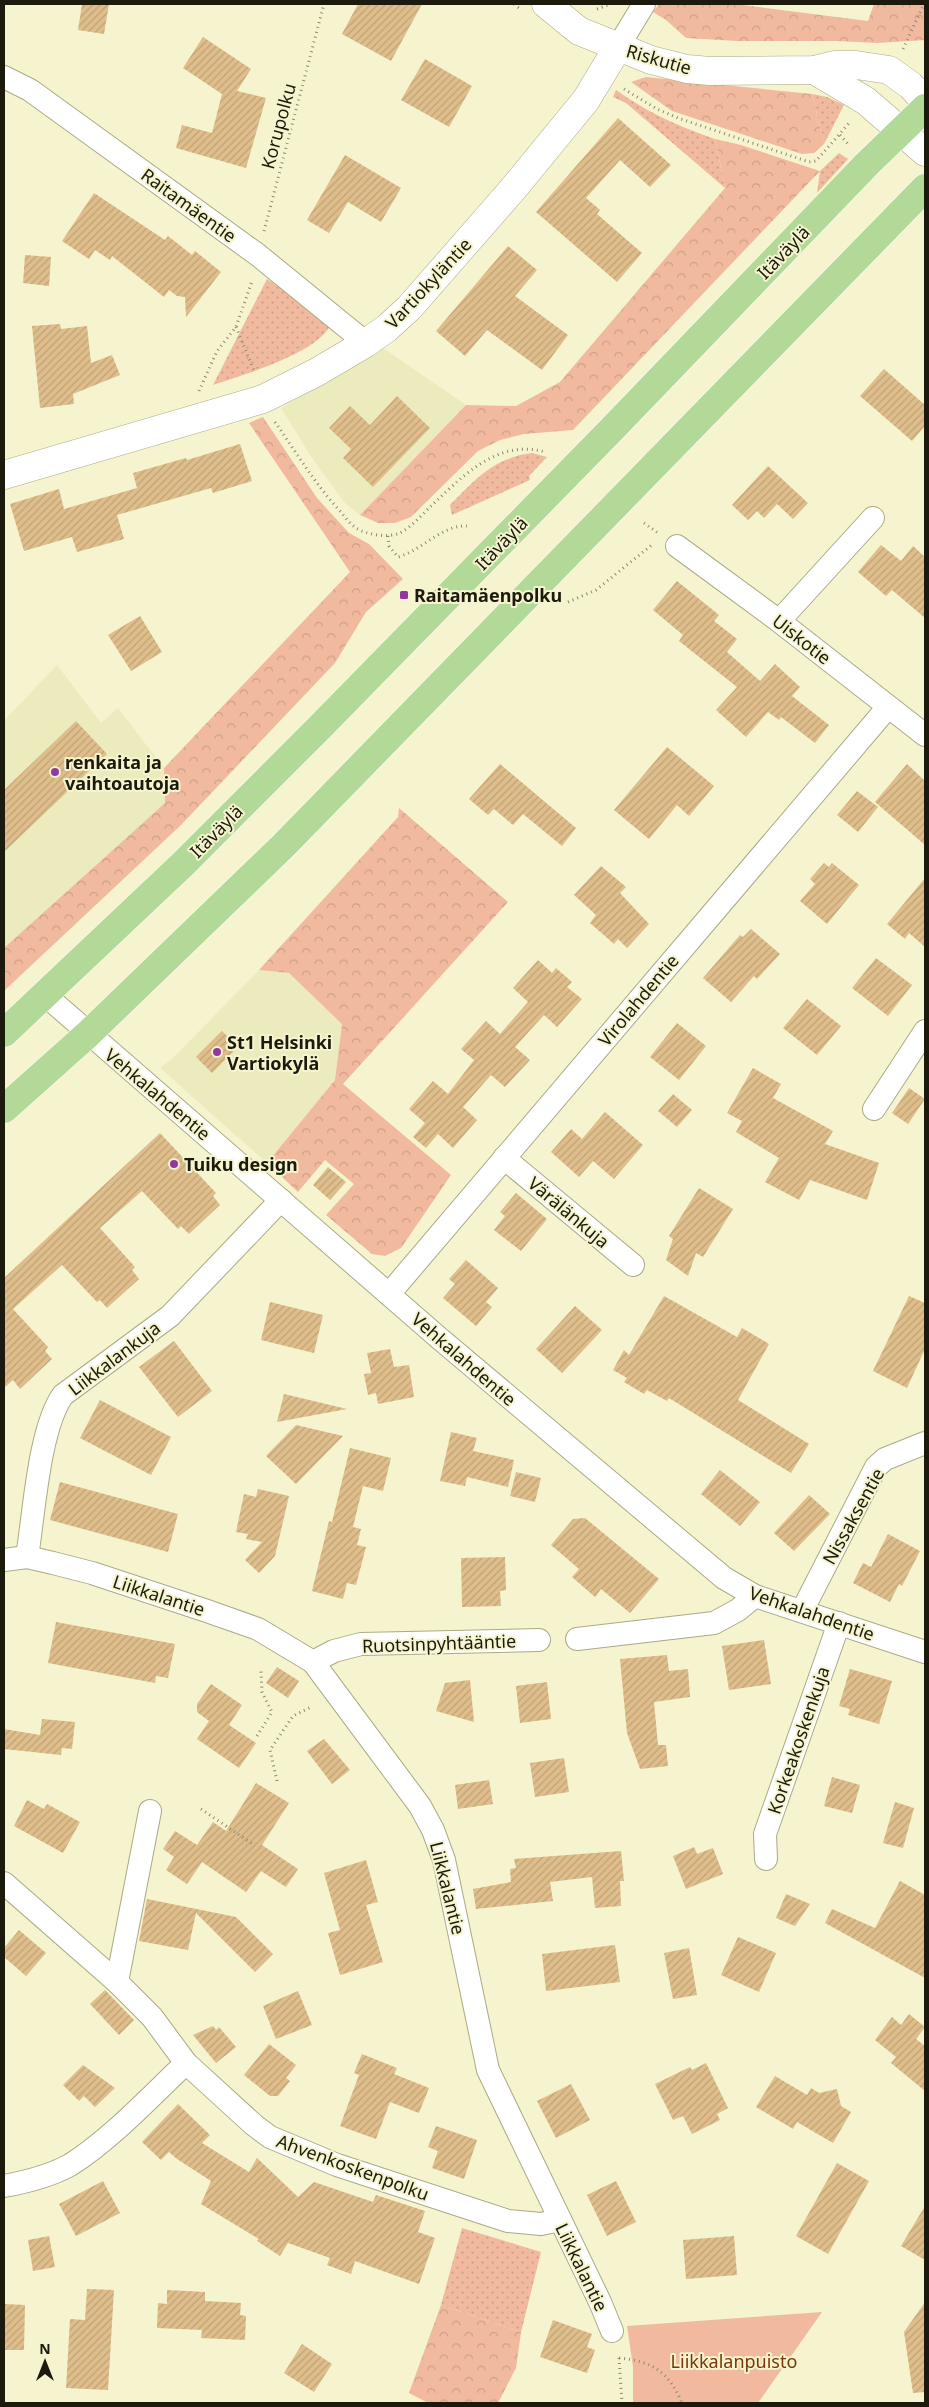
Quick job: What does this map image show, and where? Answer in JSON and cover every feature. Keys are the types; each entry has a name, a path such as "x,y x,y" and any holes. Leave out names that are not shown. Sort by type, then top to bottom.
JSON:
{"main road":[{"name":"Itäväylä","path":"4,1033 183,864 319,728 613,428 867,164 925,108"},
{"path":"4,1109 88,1034 284,845 925,188"}],"street":[{"name":"Riskutie","path":"546,4 579,31 651,60 687,69 710,71 814,70 834,65 856,64 889,70 910,85 925,101"},
{"name":"Vartiokyläntie","path":"4,475 263,399 317,372 366,343 387,328 409,308 513,189 586,100 644,4"},
{"path":"814,70 866,101 925,152"},
{"name":"Raitamäentie","path":"4,77 30,90 258,255 366,343"},
{"path":"779,621 874,518"},
{"name":"Uiskotie","path":"668,540 779,621 925,735"},
{"name":"Virolahdentie","path":"389,1294 888,707"},
{"name":"Vehkalahdentie","path":"45,995 389,1294 724,1578 755,1596 925,1652"},
{"path":"874,1109 925,1031"},
{"name":"Värälänkuja","path":"504,1158 633,1265"},
{"name":"Liikkalankuja","path":"27,1557 44,1447 56,1406 64,1395 170,1316 281,1200"},
{"name":"Nissaksentie","path":"802,1611 876,1467 885,1459 925,1443"},
{"name":"Liikkalantie","path":"4,1560 27,1557 92,1573 258,1630 313,1662 420,1806 433,1830 444,1860 488,2070 600,2302 612,2331"},
{"path":"577,1639 714,1623 738,1610 755,1596"},
{"name":"Korkeakoskenkuja","path":"766,1859 765,1834 839,1623"},
{"name":"Ruotsinpyhtääntie","path":"313,1662 334,1651 361,1644 539,1640"},
{"path":"117,1982 150,1811"},
{"name":"Ahvenkoskenpolku","path":"4,1882 117,1982 152,2018 186,2063 254,2125 270,2137 337,2165 508,2221 541,2224 560,2220"},
{"path":"4,2186 38,2178 69,2165 96,2146 186,2063"}],"path":[{"name":"Korupolku","path":"258,255 324,4"},
{"path":"593,11 611,4"},
{"path":"901,54 924,4"},
{"path":"623,88 656,109 678,118 809,162 816,161 840,136"},
{"path":"196,399 210,364 236,327 252,280"},
{"path":"236,327 257,378"},
{"path":"271,416 330,500 354,527 369,533 388,536 399,533 414,524 453,485 487,458 499,453 526,449 546,452"},
{"path":"568,602 596,590 647,551 668,540 644,523"},
{"path":"388,536 389,546 398,557 407,555 440,534 459,526 467,526"},
{"path":"257,1736 272,1712 262,1692 260,1671"},
{"path":"277,1781 270,1750 293,1716 311,1707"},
{"path":"201,1809 254,1845"},
{"path":"612,2331 619,2358 622,2403"},
{"path":"619,2358 649,2364 666,2376 682,2403"}],"shaded area":[{"path":"383,348 466,405 360,515 345,503 314,461 281,408"},
{"path":"57,665 101,723 118,708 164,768 165,803 4,948 4,721"},
{"path":"259,970 289,973 342,1023 335,1080 267,1163 160,1068 173,1058"}],"green space":[{"path":"659,4 735,4 868,21 874,4 925,4 925,40 877,43 737,41 686,38 666,20 653,12"},
{"path":"646,77 812,94 824,144 814,153 802,154 672,111 631,82"},
{"path":"616,90 640,106 664,118 715,139 725,188 626,103 613,97"},
{"path":"812,94 827,97 844,105 824,144"},
{"path":"715,139 741,145 820,171 573,430 524,434 500,440 478,451 411,517 395,523 378,523 360,515 466,405 516,406 560,382 725,188"},
{"path":"839,153 848,159 817,193 820,171"},
{"path":"267,279 313,311 330,326 310,346 277,362 213,385"},
{"path":"263,417 317,498 349,533 369,544 403,579 366,612 335,663 181,825 4,991 4,948 165,803 164,768 350,572 249,423"},
{"path":"532,453 547,457 529,476 530,480 452,515 450,505 486,471 506,460"},
{"path":"399,808 508,902 343,1084 451,1175 401,1248 385,1256 372,1254 326,1215 354,1184 325,1160 298,1192 267,1163 335,1080 342,1024 289,973 259,970 398,817"},
{"path":"462,2228 541,2252 521,2332 441,2305"},
{"path":"441,2305 521,2332 516,2368 498,2403 428,2403 409,2393"},
{"name":"Liikkalanpuisto","path":"822,2312 758,2403 633,2403 633,2367 627,2326"}],"building":[{"path":"82,4 109,4 104,34 78,30"},
{"path":"358,4 422,4 391,61 342,34"},
{"path":"203,37 251,69 237,91 266,98 246,168 176,148 182,125 212,133 222,94 183,68"},
{"path":"425,59 472,86 449,127 401,100"},
{"path":"618,118 671,165 650,187 620,160 586,198 600,210 597,214 642,253 617,282 536,212"},
{"path":"345,155 401,188 381,222 348,202 329,233 307,220"},
{"path":"94,193 165,240 168,236 192,255 195,251 221,272 186,317 185,297 177,296 169,290 164,297 112,256 110,260 95,250 89,259 62,241"},
{"path":"508,246 537,270 515,296 568,335 542,370 487,330 465,356 436,331"},
{"path":"25,255 51,257 49,286 23,283"},
{"path":"60,324 61,329 87,326 91,363 112,355 120,375 73,394 74,404 40,408 32,326"},
{"path":"884,369 925,405 925,426 912,441 860,396"},
{"path":"397,396 430,428 373,487 343,458 351,449 329,428 350,406 370,425"},
{"path":"240,444 252,481 213,493 211,488 117,515 124,539 77,552 72,537 24,551 10,504 59,489 64,509 137,488 133,473 186,458 187,460"},
{"path":"768,466 808,503 793,519 777,504 764,518 757,511 748,520 732,505"},
{"path":"881,545 901,561 913,546 925,557 925,618 892,590 886,596 858,572"},
{"path":"677,581 719,615 714,621 737,639 727,652 760,681 775,664 800,687 792,696 829,725 815,743 781,717 779,720 768,712 746,737 716,710 737,687 679,641 683,635 653,610"},
{"path":"140,616 162,652 131,671 108,635"},
{"name":"renkaita ja vaihtoautoja","path":"76,721 107,754 4,852 4,790"},
{"path":"667,747 714,786 689,816 677,805 649,839 614,810"},
{"path":"500,764 576,828 562,846 523,814 513,825 494,809 488,815 469,799"},
{"path":"907,764 925,781 925,845 875,802"},
{"path":"857,791 878,807 858,832 837,815"},
{"path":"824,863 829,867 832,863 859,885 827,924 800,901 815,884 810,879"},
{"path":"601,866 626,887 620,893 649,924 627,948 618,939 614,944 590,923 596,915 574,895"},
{"path":"925,878 925,947 909,933 905,939 887,924"},
{"path":"751,929 780,954 757,979 754,976 731,1002 703,978 740,935 743,937"},
{"path":"876,958 912,985 888,1016 852,988"},
{"path":"538,960 552,973 556,968 572,982 567,987 582,999 557,1027 544,1015 515,1047 530,1060 505,1087 491,1075 463,1107 477,1120 453,1148 438,1134 426,1148 413,1137 425,1123 409,1109 433,1081 448,1094 474,1060 461,1049 486,1021 500,1034 528,1002 513,988"},
{"path":"807,999 841,1026 817,1055 783,1028"},
{"path":"677,1023 706,1046 679,1080 650,1057"},
{"name":"St1 Helsinki Vartiokylä","path":"222,1031 238,1047 212,1073 196,1057"},
{"path":"753,1068 781,1084 773,1098 833,1131 825,1144 879,1163 867,1200 810,1180 799,1200 765,1182 779,1158 736,1132 742,1121 727,1113"},
{"path":"909,1088 925,1099 908,1124 892,1113"},
{"path":"673,1094 692,1110 677,1127 658,1111"},
{"path":"605,1112 643,1145 614,1179 593,1161 579,1177 551,1152 571,1129 582,1139"},
{"path":"160,1133 216,1193 213,1196 220,1205 189,1234 181,1226 178,1229 142,1191 100,1228 135,1267 132,1270 139,1279 107,1308 100,1300 97,1302 62,1265 13,1309 48,1347 45,1351 52,1359 20,1389 13,1380 4,1388 4,1278"},
{"path":"328,1167 346,1182 330,1200 313,1185"},
{"path":"699,1188 733,1209 703,1257 696,1253 688,1276 666,1260 673,1239 669,1236"},
{"path":"516,1193 547,1219 521,1251 494,1230 505,1216 500,1212"},
{"path":"466,1260 498,1288 486,1302 492,1307 476,1326 443,1298 455,1284 449,1279"},
{"path":"664,1296 737,1337 742,1328 769,1344 738,1400 809,1444 791,1473 669,1398 667,1401 647,1390 644,1394 624,1382 627,1378 613,1370 624,1350 629,1355"},
{"path":"909,1296 925,1303 925,1349 907,1388 873,1371"},
{"path":"270,1302 323,1315 314,1353 261,1340"},
{"path":"575,1306 602,1330 562,1373 536,1349"},
{"path":"174,1341 212,1391 178,1417 139,1367"},
{"path":"390,1349 394,1367 409,1365 414,1397 378,1404 376,1393 368,1395 364,1374 371,1373 367,1353"},
{"path":"284,1394 347,1409 277,1422"},
{"path":"100,1400 171,1437 151,1475 80,1438"},
{"path":"296,1425 343,1436 296,1484 266,1456"},
{"path":"451,1432 477,1438 473,1451 514,1460 508,1487 467,1477 465,1486 440,1481"},
{"path":"350,1448 391,1458 383,1491 363,1486 353,1527 361,1529 357,1545 366,1547 356,1585 347,1583 343,1599 312,1591 329,1521 332,1522"},
{"path":"720,1470 760,1502 740,1526 701,1494"},
{"path":"516,1472 541,1478 535,1502 510,1496"},
{"path":"60,1482 178,1514 168,1552 50,1520"},
{"path":"258,1489 289,1496 275,1556 259,1573 245,1560 262,1542 246,1539 248,1534 236,1532 244,1494 256,1497"},
{"path":"809,1495 830,1514 794,1551 774,1533"},
{"path":"585,1518 659,1579 630,1613 601,1589 595,1597 572,1577 579,1569 551,1545 573,1519"},
{"path":"888,1534 920,1551 902,1586 899,1584 890,1602 853,1583 863,1563 871,1567"},
{"path":"505,1557 506,1590 500,1591 501,1606 462,1607 461,1558"},
{"path":"56,1622 175,1644 168,1678 156,1676 155,1683 48,1663"},
{"path":"764,1640 771,1684 729,1690 722,1646"},
{"path":"667,1655 669,1671 688,1669 690,1697 654,1702 658,1745 666,1745 668,1766 640,1769 627,1733 620,1659"},
{"path":"277,1667 299,1681 288,1698 266,1683"},
{"path":"850,1669 892,1681 879,1724 848,1715 850,1709 839,1706"},
{"path":"470,1680 474,1722 436,1711 445,1683"},
{"path":"547,1682 551,1719 520,1723 516,1686"},
{"path":"211,1684 242,1705 229,1725 256,1743 239,1768 197,1739 209,1721 197,1712 197,1704"},
{"path":"42,1719 75,1722 72,1749 62,1748 61,1755 4,1749 4,1729 40,1735"},
{"path":"324,1739 350,1770 332,1784 307,1751"},
{"path":"564,1758 569,1792 535,1797 530,1763"},
{"path":"832,1777 860,1785 852,1813 824,1806"},
{"path":"489,1780 493,1804 458,1809 455,1785"},
{"path":"256,1783 289,1803 262,1845 298,1869 286,1887 261,1871 246,1892 202,1862 187,1884 166,1870 174,1857 163,1849 175,1831 197,1845 213,1822 226,1831"},
{"path":"27,1800 44,1809 47,1804 80,1822 63,1853 14,1826"},
{"path":"895,1802 914,1808 903,1848 883,1843"},
{"path":"694,1847 697,1854 713,1848 723,1874 686,1889 673,1856"},
{"path":"621,1851 624,1881 620,1881 621,1906 595,1908 592,1877 550,1882 553,1901 476,1909 473,1889 511,1882 510,1869 516,1868 514,1859"},
{"path":"366,1860 378,1902 366,1905 383,1962 340,1975 328,1933 340,1930 324,1873"},
{"path":"900,1881 925,1895 925,1978 825,1923 832,1909 875,1928"},
{"path":"786,1894 810,1904 795,1926 776,1918"},
{"path":"147,1899 236,1917 273,1954 255,1972 196,1913 188,1950 139,1941"},
{"path":"19,1930 46,1953 26,1976 4,1957 4,1948"},
{"path":"738,1937 776,1953 759,1992 721,1975"},
{"path":"615,1945 620,1982 546,1991 542,1954"},
{"path":"689,1948 697,1995 673,1999 664,1953"},
{"path":"105,1990 134,2020 119,2035 90,2004"},
{"path":"298,1991 312,2025 276,2039 263,2006"},
{"path":"909,2014 925,2027 916,2039 925,2046 925,2091 891,2063 896,2057 875,2040 892,2017 901,2025"},
{"path":"213,2026 216,2030 219,2027 236,2047 216,2063 193,2035"},
{"path":"269,2044 296,2065 286,2078 290,2081 278,2096 270,2096 244,2075"},
{"path":"362,2054 397,2068 394,2074 429,2088 419,2113 390,2102 376,2139 340,2126 359,2075 354,2073"},
{"path":"706,2063 728,2108 717,2114 720,2120 692,2134 683,2116 673,2120 655,2084 690,2067 692,2070"},
{"path":"83,2065 115,2088 95,2107 84,2096 79,2101 63,2085"},
{"path":"775,2076 807,2095 811,2088 819,2093 837,2089 841,2106 851,2112 833,2143 797,2122 793,2129 756,2107"},
{"path":"571,2084 590,2120 556,2138 537,2101"},
{"path":"178,2104 210,2135 202,2143 249,2172 257,2158 298,2197 314,2182 373,2202 376,2195 425,2211 418,2232 435,2238 419,2284 355,2261 351,2274 327,2265 330,2258 288,2243 280,2256 257,2241 259,2239 201,2204 211,2181 169,2152 161,2160 142,2142"},
{"path":"436,2126 477,2140 464,2179 432,2168 438,2151 428,2147"},
{"path":"837,2163 869,2181 828,2254 796,2236"},
{"path":"103,2181 120,2213 76,2236 59,2204"},
{"path":"616,2181 636,2222 607,2236 587,2195"},
{"path":"925,2206 925,2260 901,2246"},
{"path":"49,2236 55,2267 33,2271 28,2240"},
{"path":"734,2236 737,2275 686,2279 683,2240"},
{"path":"87,2289 114,2290 108,2390 66,2388 70,2319 85,2320"},
{"path":"167,2290 205,2292 205,2301 241,2303 240,2315 246,2316 245,2340 201,2338 202,2330 157,2328 158,2303 167,2304"},
{"path":"925,2302 925,2392 913,2393 904,2332"},
{"path":"4,2304 25,2305 24,2350 4,2350"},
{"path":"553,2320 592,2334 587,2347 595,2350 587,2373 540,2357"},
{"path":"302,2344 332,2364 314,2392 284,2373"}],"place":[{"name":"Raitamäenpolku","path":"404,595"},
{"name":"renkaita ja vaihtoautoja","path":"55,772"},
{"name":"St1 Helsinki Vartiokylä","path":"217,1052"},
{"name":"Tuiku design","path":"174,1164"}]}
